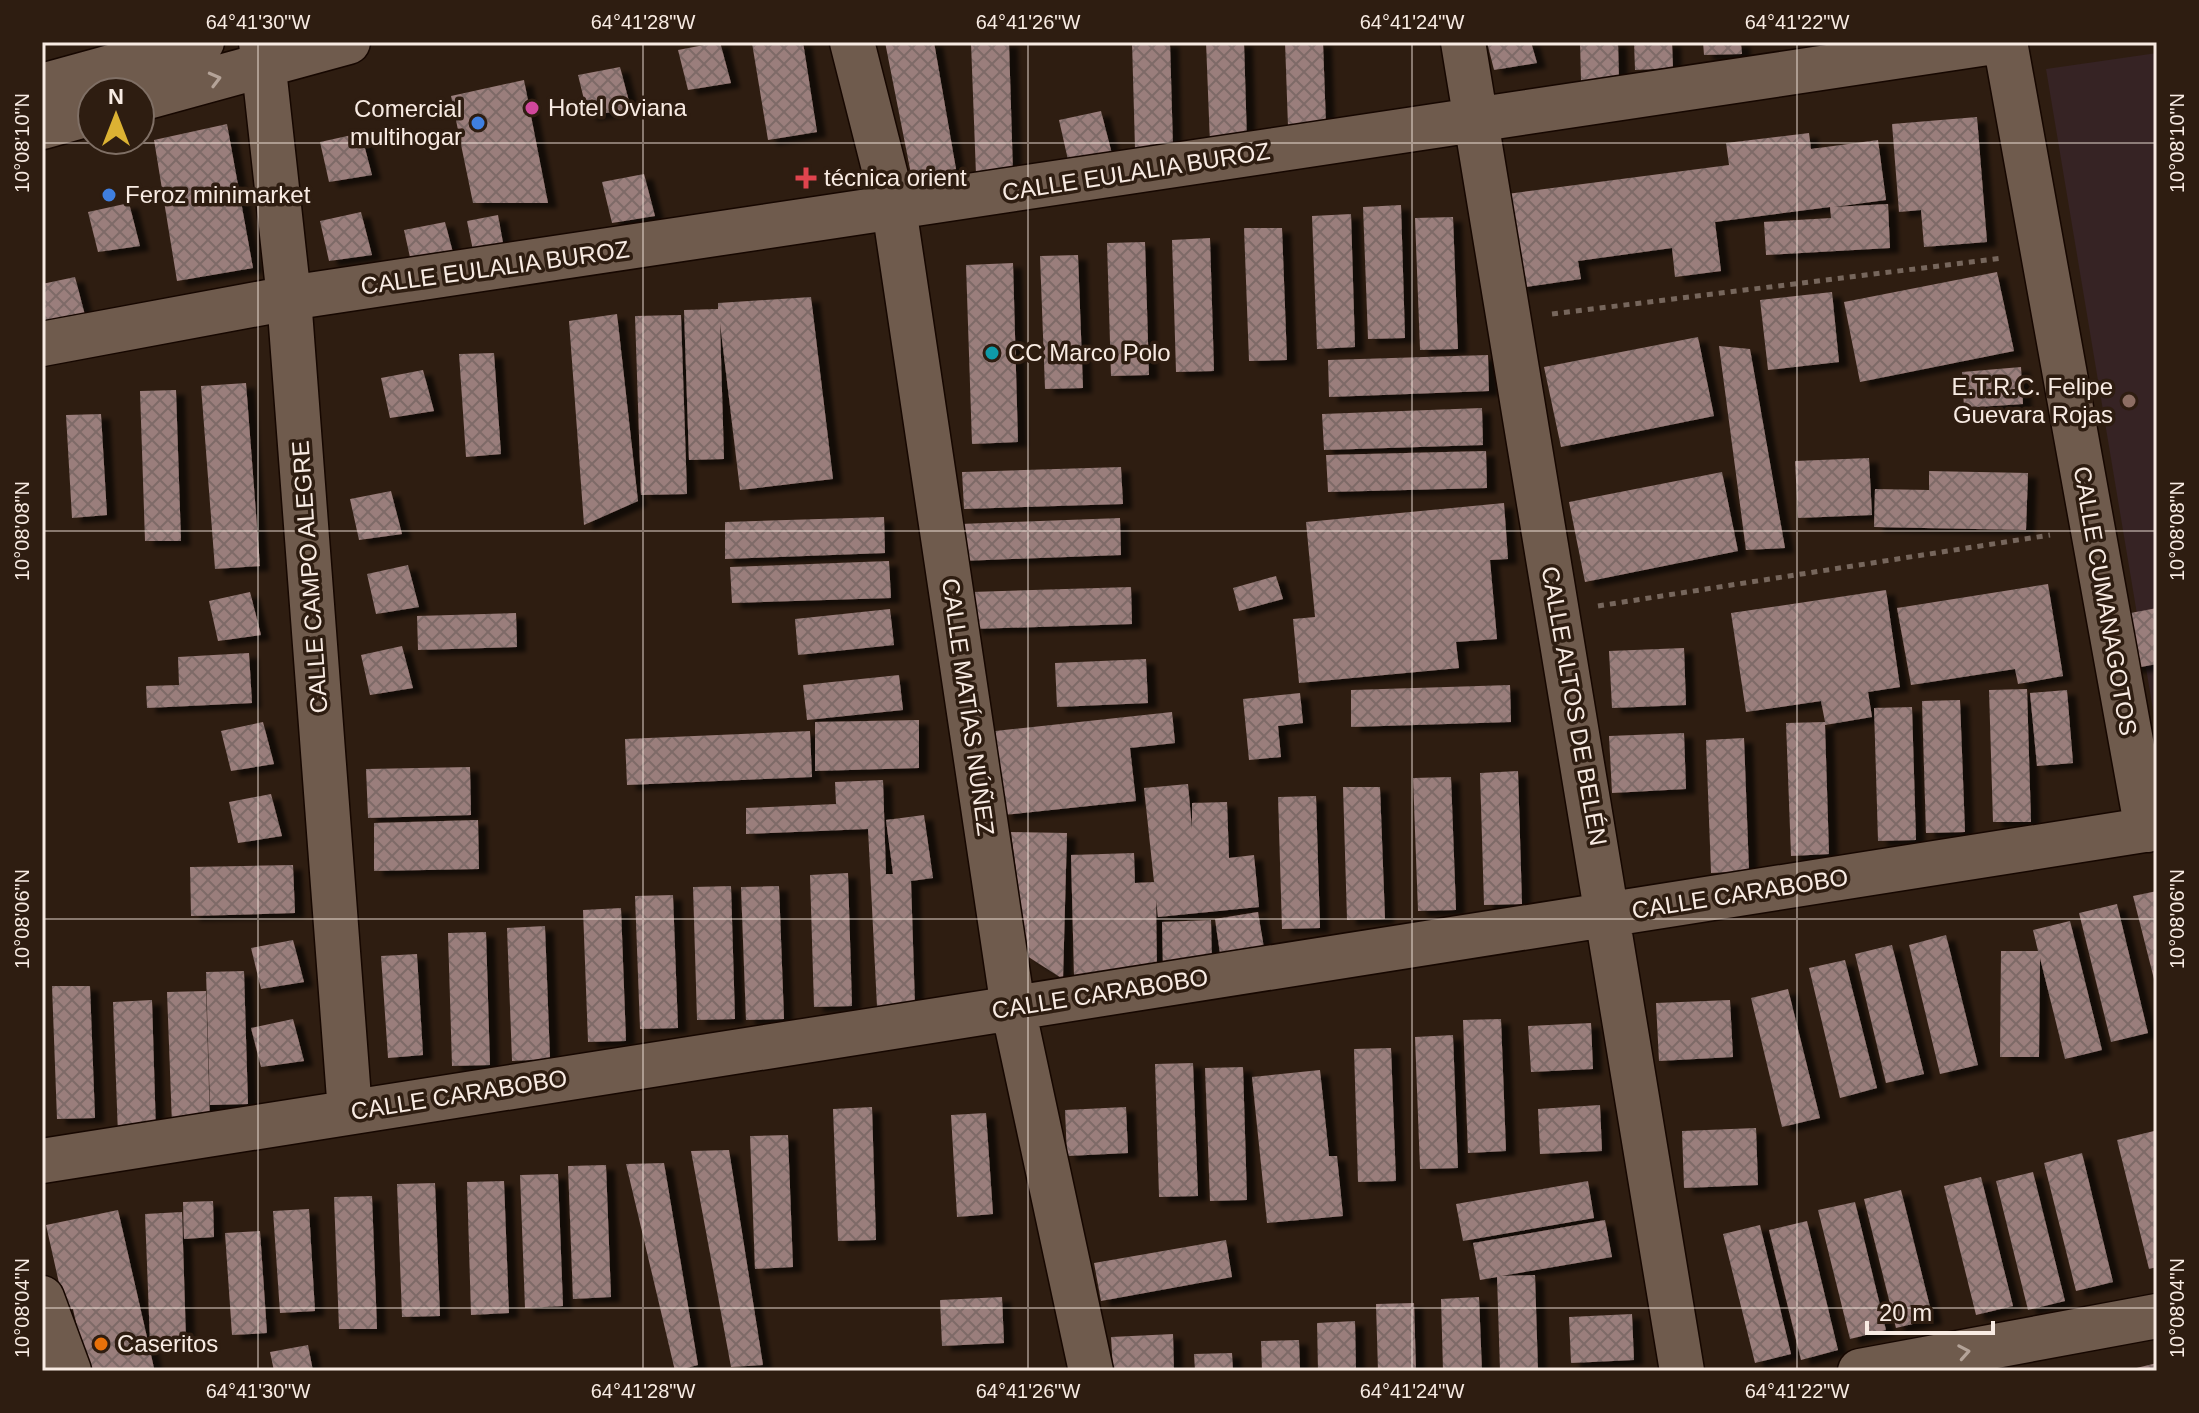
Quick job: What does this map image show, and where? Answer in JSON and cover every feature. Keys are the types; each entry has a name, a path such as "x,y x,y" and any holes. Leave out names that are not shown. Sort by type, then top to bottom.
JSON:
{"street":[{"path":"42,86 202,42"},
{"path":"156,93 263,54 348,42"},
{"name":"CALLE MATÍAS NÚÑEZ","path":"852,42 894,208 1013,1008 1091,1371"},
{"name":"CALLE ALTOS DE BELÉN","path":"1463,42 1682,1371"},
{"name":"CALLE EULALIA BUROZ","path":"42,344 289,298 1994,42"},
{"name":"CALLE CUMANAGOTOS","path":"2005,42 2092,528 2152,829"},
{"name":"CALLE CAMPO ALEGRE","path":"263,54 289,298 350,1112"},
{"path":"42,127 76,117"},
{"name":"CALLE CARABOBO","path":"42,1161 2152,829"},
{"path":"42,1298 69,1371"},
{"path":"1860,1371 2157,1316"}],"path":[{"path":"1508,319 2043,254"},
{"path":"1558,613 2092,528"}],"shaded area":[{"name":"E.T.R.C. Felipe Guevara Rojas","path":"2157,53 2157,734 2046,69"}],"building":[{"path":"720,42 731,83 688,90 678,50"},
{"path":"803,42 817,132 768,140 752,43"},
{"path":"885,42 934,42 956,169 912,179"},
{"path":"1009,42 1013,174 976,175 971,43"},
{"path":"1132,42 1170,42 1173,148 1135,149"},
{"path":"1206,42 1244,42 1247,142 1210,144"},
{"path":"1285,42 1323,42 1326,126 1288,127"},
{"path":"1487,42 1531,42 1537,63 1494,70"},
{"path":"1580,42 1618,42 1619,80 1581,81"},
{"path":"1634,42 1672,42 1673,68 1635,70"},
{"path":"1703,42 1741,42 1742,54 1704,55"},
{"path":"620,67 631,109 588,116 578,75"},
{"path":"524,80 548,203 473,203 451,96"},
{"path":"1101,111 1112,154 1068,160 1059,120"},
{"path":"1977,117 1987,242 1924,247 1921,210 1899,212 1892,124"},
{"path":"227,124 253,268 177,281 156,140"},
{"path":"361,133 372,175 329,182 320,142"},
{"path":"1809,133 1811,149 1878,140 1886,200 1834,207 1888,204 1890,248 1766,255 1764,222 1831,218 1830,207 1715,222 1721,271 1675,277 1672,248 1578,261 1581,279 1519,288 1507,194 1729,165 1726,143"},
{"path":"644,174 655,216 612,223 602,182"},
{"path":"129,203 140,246 98,252 88,212"},
{"path":"1401,205 1405,338 1368,339 1363,207"},
{"path":"361,212 372,255 329,261 320,221"},
{"path":"1351,214 1355,347 1317,349 1312,216"},
{"path":"498,215 505,254 475,260 467,221"},
{"path":"1453,217 1458,349 1420,350 1415,218"},
{"path":"445,222 456,264 413,271 404,230"},
{"path":"1244,228 1282,228 1287,360 1249,361"},
{"path":"1210,238 1214,371 1176,372 1172,240"},
{"path":"1145,242 1149,375 1111,376 1107,243"},
{"path":"1078,255 1083,388 1045,389 1040,256"},
{"name":"CC Marco Polo","path":"1013,263 1018,442 972,444 966,265"},
{"path":"1997,272 2014,351 1860,382 1844,302"},
{"path":"75,277 86,319 44,326 42,284"},
{"path":"1832,292 1839,362 1768,370 1760,300"},
{"path":"811,297 833,479 740,490 720,323 724,459 689,460 684,310 718,309 718,303"},
{"path":"617,314 638,501 584,525 569,321"},
{"path":"681,315 687,494 641,495 635,316"},
{"path":"1698,337 1714,416 1561,447 1544,367"},
{"path":"1719,346 1750,349 1785,548 1746,550"},
{"path":"494,353 501,454 466,457 459,354"},
{"path":"1488,355 1489,391 1329,397 1328,360"},
{"path":"2021,367 2023,404 1964,408 1962,372"},
{"path":"423,370 434,411 390,418 381,378"},
{"path":"246,383 260,566 215,569 201,386"},
{"path":"176,390 181,541 145,541 140,391"},
{"path":"1482,408 1483,445 1324,450 1322,414"},
{"path":"101,414 107,515 72,518 66,415"},
{"path":"1486,451 1487,488 1328,492 1326,455"},
{"path":"1869,458 1872,515 1798,518 1795,461"},
{"path":"1121,467 1123,504 964,509 962,472"},
{"path":"1929,471 2028,473 2026,530 1874,527 1875,489 1929,490"},
{"path":"1722,472 1738,551 1585,582 1569,502"},
{"path":"391,491 402,534 359,540 350,499"},
{"path":"1504,503 1508,559 1490,560 1497,639 1456,642 1459,668 1299,683 1293,619 1315,617 1306,522"},
{"path":"884,517 885,553 725,559 725,522"},
{"path":"1120,518 1121,555 961,561 960,524"},
{"path":"889,561 891,598 732,603 730,567"},
{"path":"408,565 419,607 376,614 367,574"},
{"path":"1276,576 1283,599 1239,611 1233,588"},
{"path":"2048,584 2063,676 2018,684 2015,669 1911,685 1897,608"},
{"path":"1131,587 1132,624 973,629 971,592"},
{"path":"1886,590 1900,687 1868,692 1872,717 1825,725 1829,854 1791,856 1786,723 1825,722 1821,701 1746,712 1731,613"},
{"path":"250,592 261,635 218,641 209,601"},
{"path":"2157,608 2157,664 2130,669 2120,615"},
{"path":"890,609 894,645 798,655 795,619"},
{"path":"516,613 517,647 418,650 417,616"},
{"path":"402,646 413,688 370,695 361,655"},
{"path":"1684,648 1686,705 1612,708 1609,651"},
{"path":"249,653 252,703 147,708 146,686 179,685 178,657"},
{"path":"1146,659 1148,703 1057,707 1055,663"},
{"path":"899,675 903,710 807,720 803,685"},
{"path":"1510,685 1511,722 1351,727 1351,690"},
{"path":"2027,689 2031,822 1993,822 1989,690"},
{"path":"2067,690 2073,763 2037,766 2030,693"},
{"path":"1300,693 1303,723 1278,726 1281,757 1249,760 1243,699"},
{"path":"1960,700 1965,832 1926,833 1922,701"},
{"path":"1912,707 1916,840 1878,841 1874,708"},
{"path":"1172,712 1175,743 1130,748 1136,801 1004,815 995,731"},
{"path":"919,720 919,768 815,771 815,722"},
{"path":"263,722 274,764 231,771 221,731"},
{"path":"810,731 812,777 627,785 625,739"},
{"path":"1684,733 1686,789 1612,793 1609,736"},
{"path":"1744,738 1749,871 1711,873 1706,740"},
{"path":"470,767 471,815 368,818 366,769"},
{"path":"1518,771 1522,904 1484,905 1480,773"},
{"path":"1451,777 1456,910 1418,911 1413,778"},
{"path":"883,780 886,874 893,874 886,820 924,815 933,878 911,881 915,1006 877,1007 868,829 746,834 746,808 836,804 835,782"},
{"path":"1188,784 1192,829 1192,803 1227,802 1229,858 1254,855 1259,907 1158,917 1156,900 1157,972 1074,975 1071,855 1134,853 1135,883 1154,882 1144,788"},
{"path":"1343,787 1380,787 1385,919 1347,920"},
{"path":"271,794 282,836 238,843 229,802"},
{"path":"1316,796 1320,928 1282,929 1278,797"},
{"path":"478,820 479,869 374,871 374,823"},
{"path":"1011,832 1067,833 1063,979 1027,956"},
{"path":"293,865 295,913 191,916 190,867"},
{"path":"848,873 852,1006 814,1007 810,875"},
{"path":"731,886 735,1019 697,1020 693,887"},
{"path":"779,886 784,1019 746,1020 741,887"},
{"path":"2157,891 2157,987 2156,987 2133,896"},
{"path":"673,895 678,1028 640,1029 635,896"},
{"path":"2117,904 2148,1033 2111,1042 2079,913"},
{"path":"621,908 626,1041 588,1042 583,910"},
{"path":"1258,912 1264,948 1220,954 1215,919"},
{"path":"1211,920 1212,965 1163,967 1162,922"},
{"path":"2070,921 2102,1050 2065,1059 2040,958 2039,1057 2000,1057 2001,951 2038,951 2033,930"},
{"path":"545,926 550,1059 512,1061 507,928"},
{"path":"486,932 490,1065 452,1066 448,933"},
{"path":"1946,935 1978,1065 1940,1074 1909,945"},
{"path":"293,940 304,982 261,989 251,948"},
{"path":"1892,945 1924,1074 1886,1083 1855,954"},
{"path":"417,954 423,1055 388,1058 381,956"},
{"path":"1845,960 1877,1088 1840,1098 1809,968"},
{"path":"244,971 248,1104 210,1105 206,972"},
{"path":"52,986 90,986 95,1118 57,1119"},
{"path":"1788,989 1820,1118 1782,1127 1751,998"},
{"path":"206,991 210,1124 172,1125 167,992"},
{"path":"152,1000 156,1133 118,1135 113,1002"},
{"path":"1730,1000 1733,1057 1659,1061 1656,1003"},
{"path":"293,1019 304,1061 261,1067 251,1028"},
{"path":"1501,1019 1506,1151 1468,1153 1463,1020"},
{"path":"1591,1023 1593,1069 1531,1072 1528,1026"},
{"path":"1453,1035 1458,1168 1420,1169 1415,1037"},
{"path":"1391,1048 1396,1181 1358,1182 1354,1049"},
{"path":"1193,1063 1198,1196 1159,1197 1155,1064"},
{"path":"1243,1067 1247,1200 1210,1201 1205,1068"},
{"path":"1320,1070 1329,1156 1337,1156 1343,1216 1267,1223 1252,1077"},
{"path":"1600,1105 1602,1151 1540,1154 1538,1109"},
{"path":"872,1107 876,1240 838,1241 833,1109"},
{"path":"1126,1107 1128,1153 1067,1156 1065,1110"},
{"path":"986,1113 993,1214 957,1217 951,1115"},
{"path":"1756,1128 1758,1185 1684,1188 1682,1131"},
{"path":"2154,1131 2157,1145 2157,1267 2149,1269 2117,1140"},
{"path":"788,1135 793,1267 755,1269 750,1136"},
{"path":"729,1150 763,1365 731,1367 691,1151"},
{"path":"2082,1153 2113,1282 2076,1291 2044,1163"},
{"path":"664,1163 698,1365 675,1371 626,1164"},
{"path":"606,1165 611,1297 573,1299 568,1166"},
{"path":"2033,1172 2065,1301 2028,1310 1996,1181"},
{"path":"558,1174 563,1306 525,1308 520,1175"},
{"path":"1981,1177 2013,1306 1976,1315 1944,1186"},
{"path":"504,1181 509,1313 471,1315 467,1182"},
{"path":"1588,1181 1594,1218 1463,1241 1456,1204"},
{"path":"435,1183 440,1316 402,1317 397,1184"},
{"path":"1901,1190 1933,1319 1896,1328 1864,1199"},
{"path":"372,1196 377,1329 339,1329 334,1197"},
{"path":"213,1201 214,1237 184,1239 183,1202"},
{"path":"1855,1202 1886,1330 1850,1339 1818,1210"},
{"path":"309,1209 315,1311 280,1313 273,1211"},
{"path":"118,1210 154,1368 87,1371 73,1309 65,1310 46,1225"},
{"path":"182,1212 186,1340 150,1341 145,1214"},
{"path":"1605,1220 1612,1257 1501,1276 1535,1275 1538,1371 1500,1371 1497,1277 1480,1280 1473,1243"},
{"path":"1807,1221 1838,1350 1801,1360 1769,1230"},
{"path":"1760,1225 1791,1354 1755,1363 1723,1234"},
{"path":"260,1231 267,1333 232,1335 225,1233"},
{"path":"1226,1240 1232,1277 1101,1301 1094,1263"},
{"path":"1002,1297 1004,1343 942,1346 940,1300"},
{"path":"1479,1297 1482,1371 1443,1371 1441,1299"},
{"path":"1414,1303 1416,1371 1378,1371 1376,1304"},
{"path":"1632,1314 1634,1360 1571,1363 1569,1317"},
{"path":"1355,1321 1356,1371 1318,1371 1317,1323"},
{"path":"1173,1334 1174,1371 1113,1371 1111,1337"},
{"path":"1299,1340 1300,1371 1262,1371 1261,1341"},
{"path":"308,1345 313,1371 274,1371 270,1352"},
{"path":"1232,1353 1233,1371 1195,1371 1194,1354"},
{"path":"2157,1363 2157,1371 2128,1371 2128,1370"}],"place":[{"name":"Hotel Oviana","path":"532,108"},
{"name":"Comercial multihogar","path":"478,123"},
{"name":"técnica orient","path":"806,178"},
{"name":"Feroz minimarket","path":"109,195"},
{"name":"CC Marco Polo","path":"992,353"},
{"name":"E.T.R.C. Felipe Guevara Rojas","path":"2129,401"},
{"name":"Caseritos","path":"101,1344"}]}
